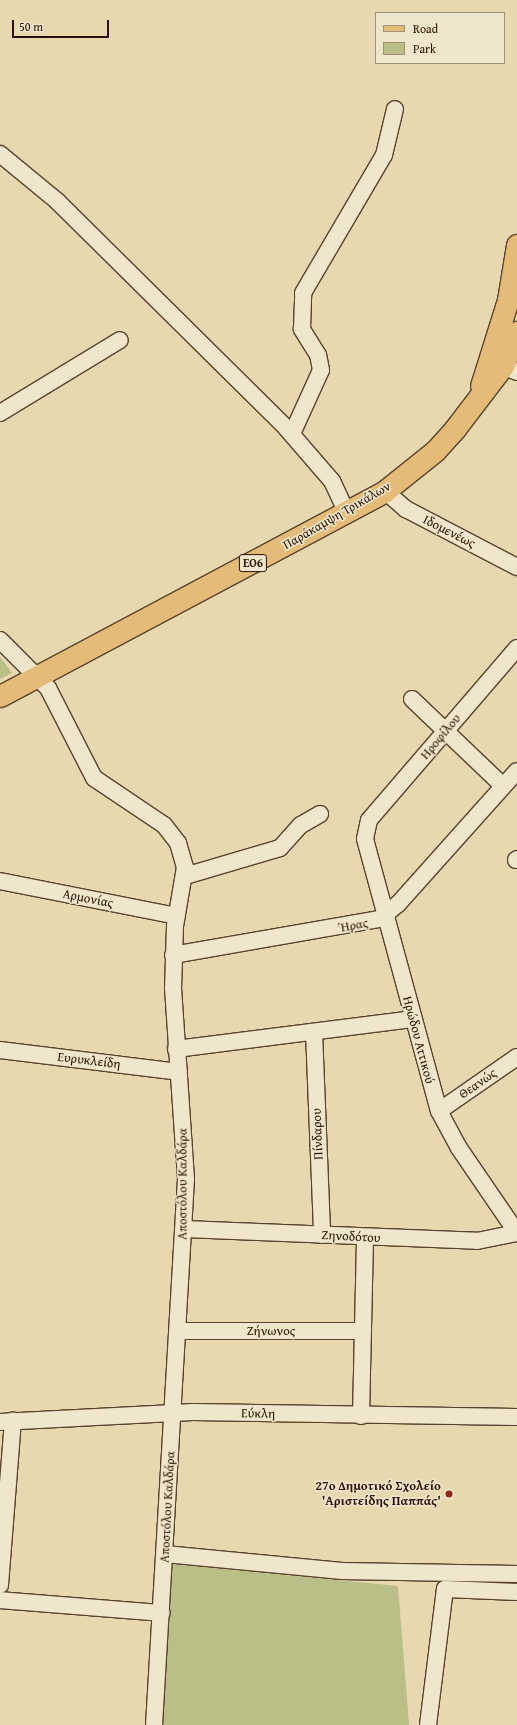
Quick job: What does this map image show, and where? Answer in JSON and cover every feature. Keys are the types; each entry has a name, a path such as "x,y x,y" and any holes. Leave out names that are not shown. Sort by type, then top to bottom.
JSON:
{"main road":[{"name":"Παράκαμψη Τρικάλων","path":"478,394 503,319 517,245"},
{"name":"Παράκαμψη Τρικάλων","path":"0,696 39,677 347,513 385,491 435,451 478,394 510,369 517,332"}],"street":[{"path":"292,434 321,370 318,355 302,330 303,293 384,155 395,109"},
{"path":"0,154 57,201 292,434 332,481 347,513"},
{"path":"0,413 120,340"},
{"name":"Ιδομενέως","path":"385,491 406,509 517,567"},
{"name":"Αποστόλου Καλδάρα","path":"0,640 39,677 57,703 94,778 170,831 181,850 185,876 177,916 173,955 176,1049 186,1161 184,1229 154,1725"},
{"name":"Ηροφίλου","path":"366,827 517,648"},
{"path":"412,699 503,786"},
{"name":"Ήρας","path":"173,955 365,924 385,916 517,771"},
{"path":"185,876 219,869 280,848 301,825 320,814"},
{"name":"Ηρώδου Αττικού","path":"366,827 366,850 412,1019 439,1111 459,1148 517,1233"},
{"name":"Αρμονίας","path":"0,881 177,916"},
{"path":"176,1049 412,1019"},
{"name":"Πίνδαρου","path":"314,1032 322,1235"},
{"name":"Ευρυκλείδη","path":"0,1050 179,1072"},
{"name":"Θεανώς","path":"439,1111 517,1056"},
{"name":"Ζηνοδότου","path":"184,1229 365,1238 477,1241 517,1233"},
{"path":"361,1416 365,1238"},
{"name":"Ζήνωνος","path":"178,1331 363,1331"},
{"name":"Εύκλη","path":"6,1422 173,1413 517,1417"},
{"path":"0,1585 6,1422"},
{"path":"165,1554 292,1568 517,1574"},
{"path":"428,1725 445,1589 517,1592"},
{"path":"0,1600 161,1612"}],"green space":[{"path":"0,657 12,673 0,679"},
{"path":"172,1564 398,1586 409,1725 163,1725"}],"place":[{"name":"27ο Δημοτικό Σχολείο 'Αριστείδης Παππάς'","path":"449,1494"}]}
